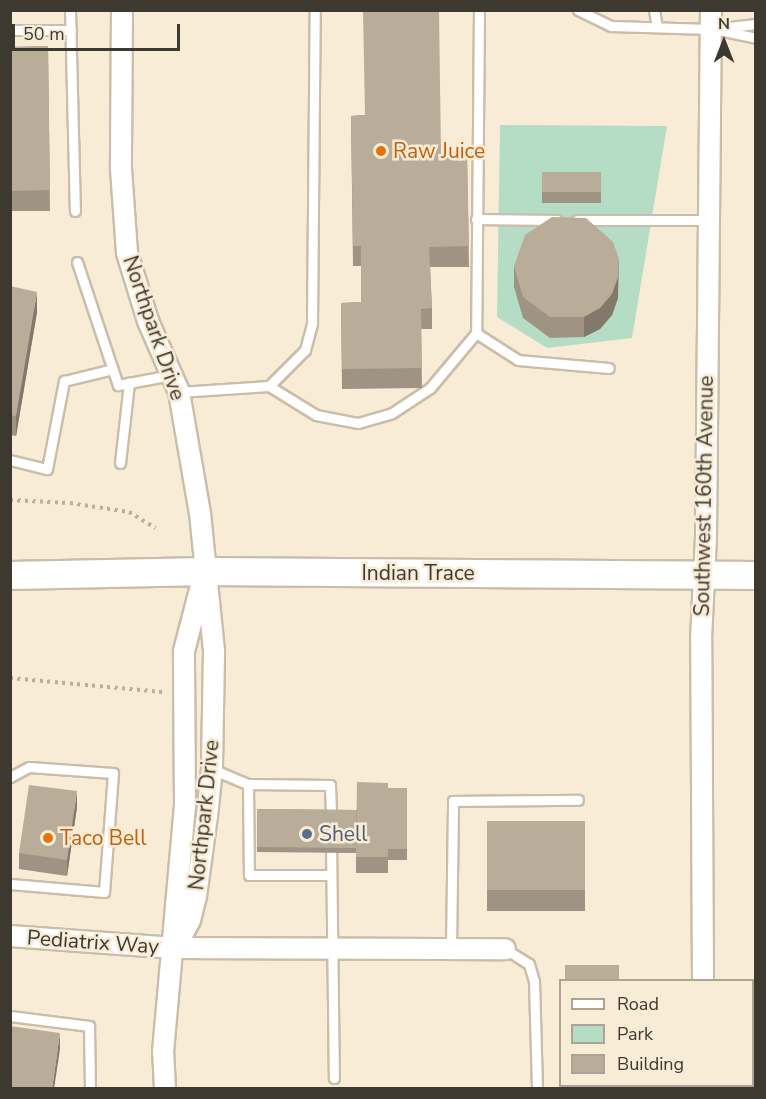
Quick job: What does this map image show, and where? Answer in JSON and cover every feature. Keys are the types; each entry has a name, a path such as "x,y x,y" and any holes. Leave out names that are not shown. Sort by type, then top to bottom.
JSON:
{"street":[{"name":"Northpark Drive","path":"122,10 121,169 127,254 148,321 175,383 200,513 214,652 212,769 196,896 190,920 175,948"},
{"name":"Southwest 160th Avenue","path":"703,979 701,575 706,536 711,20"},
{"name":"Indian Trace","path":"10,559 81,572"},
{"name":"Northpark Drive","path":"165,1089 163,1052 175,948 185,806 184,651 205,571"},
{"name":"Indian Trace","path":"10,575 205,571 756,575"},
{"name":"Pediatrix Way","path":"10,936 175,948"},
{"path":"175,948 505,949"}],"lane":[{"path":"70,10 75,211"},
{"path":"269,386 305,350 312,323 315,10"},
{"path":"78,262 118,385 175,383 269,386 316,415 358,423 392,413 430,388 476,333 478,10"},
{"path":"578,10 611,26 657,27 711,20 756,24"},
{"path":"654,10 657,27"},
{"path":"711,20 756,38"},
{"path":"10,30 71,30"},
{"path":"476,219 709,220"},
{"path":"476,333 518,360 609,368"},
{"path":"10,460 47,469 64,381 113,369"},
{"path":"120,463 129,383"},
{"path":"10,777 29,767 113,773 104,892 10,884"},
{"path":"212,769 249,784 330,785 334,1078"},
{"path":"249,784 249,875 331,875"},
{"path":"451,949 453,801 578,800"},
{"path":"505,949 530,964 534,981 537,1089"},
{"path":"10,1016 89,1026 90,1089"}],"path":[{"path":"10,500 70,503 129,512 156,528"},
{"path":"10,678 165,691 171,700"}],"green space":[{"path":"500,125 667,126 632,338 547,348 497,317"}],"building":[{"path":"363,10 439,10 441,154 467,154 469,246 429,247 432,308 421,309 422,368 342,369 341,303 361,302 361,246 353,246 351,116 365,115"},
{"path":"48,46 50,190 10,191 10,47"},
{"path":"542,172 601,172 601,192 542,192"},
{"path":"552,217 586,218 613,242 619,259 618,277 612,294 600,308 584,317 550,317 523,297 514,266 525,235"},
{"path":"10,286 37,292 16,416 10,415"},
{"path":"357,782 388,783 388,857 356,857"},
{"name":"Taco Bell","path":"29,785 77,791 67,860 19,853"},
{"path":"388,788 407,788 407,849 388,849"},
{"name":"Shell","path":"257,809 356,810 356,848 257,847"},
{"path":"487,821 585,821 585,890 487,890"},
{"path":"565,965 619,965 619,979 565,979"},
{"path":"10,1026 60,1033 52,1089 10,1089"}],"place":[{"name":"Raw Juice","path":"381,151"},
{"name":"Shell","path":"307,834"},
{"name":"Taco Bell","path":"48,838"}]}
